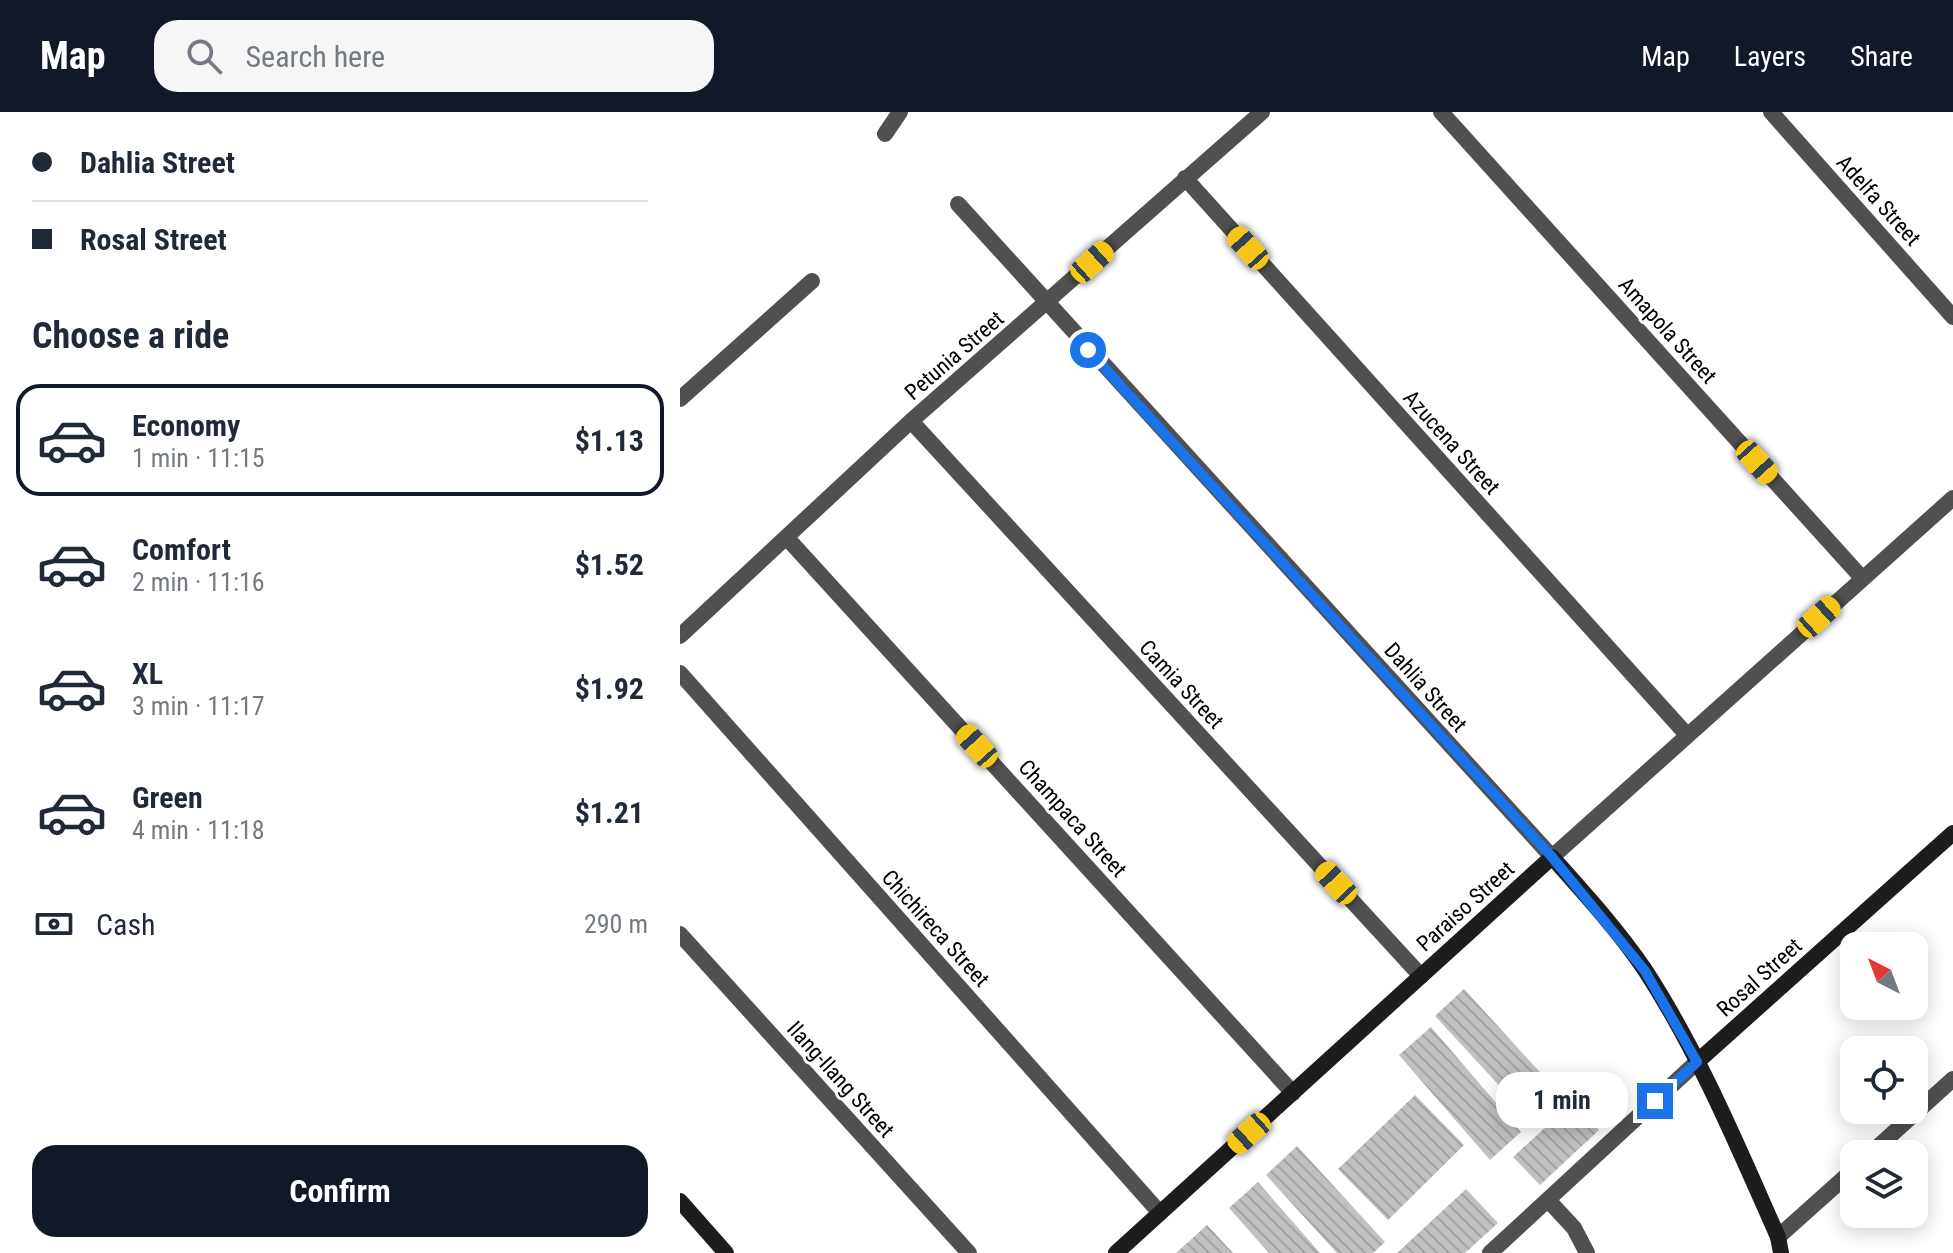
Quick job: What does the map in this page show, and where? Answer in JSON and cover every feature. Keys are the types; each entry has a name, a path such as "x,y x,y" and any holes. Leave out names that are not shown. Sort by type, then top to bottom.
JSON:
{"street":[{"path":"885,134 900,112"},
{"name":"Petunia Street","path":"680,636 911,421 1262,112"},
{"name":"Amapola Street","path":"1441,112 1862,578"},
{"name":"Adelfa Street","path":"1771,112 1953,317"},
{"name":"Azucena Street","path":"1185,178 1687,735"},
{"name":"Dahlia Street","path":"958,204 1045,304 1552,857 1645,971 1697,1062 1779,1245"},
{"path":"680,399 812,281"},
{"name":"Camia Street","path":"911,421 1421,976"},
{"name":"Paraiso Street","path":"1116,1253 1953,498"},
{"name":"Champaca Street","path":"787,538 1293,1093"},
{"name":"Chichireca Street","path":"680,673 1160,1213"},
{"name":"Rosal Street","path":"1490,1253 1953,833"},
{"name":"Ilang-Ilang Street","path":"680,934 969,1253"},
{"path":"1885,1140 1953,1079"},
{"path":"1779,1245 1840,1183"},
{"path":"1548,1200 1574,1228 1587,1253"},
{"path":"680,1201 726,1253"}],"building":[{"path":"1464,989 1548,1081 1519,1107 1435,1016"},
{"path":"1431,1027 1521,1132 1490,1160 1399,1055"},
{"path":"1415,1095 1464,1145 1388,1220 1338,1169"},
{"path":"1573,1102 1599,1130 1540,1185 1513,1157"},
{"path":"1297,1146 1385,1242 1373,1253 1337,1253 1266,1175"},
{"path":"1258,1182 1320,1253 1269,1253 1229,1208"},
{"path":"1466,1189 1498,1223 1465,1253 1397,1253"},
{"path":"1207,1225 1233,1253 1176,1253"}],"route":[{"path":"1088,350 1584,892 1614,929 1645,971 1697,1062 1655,1101"}]}
